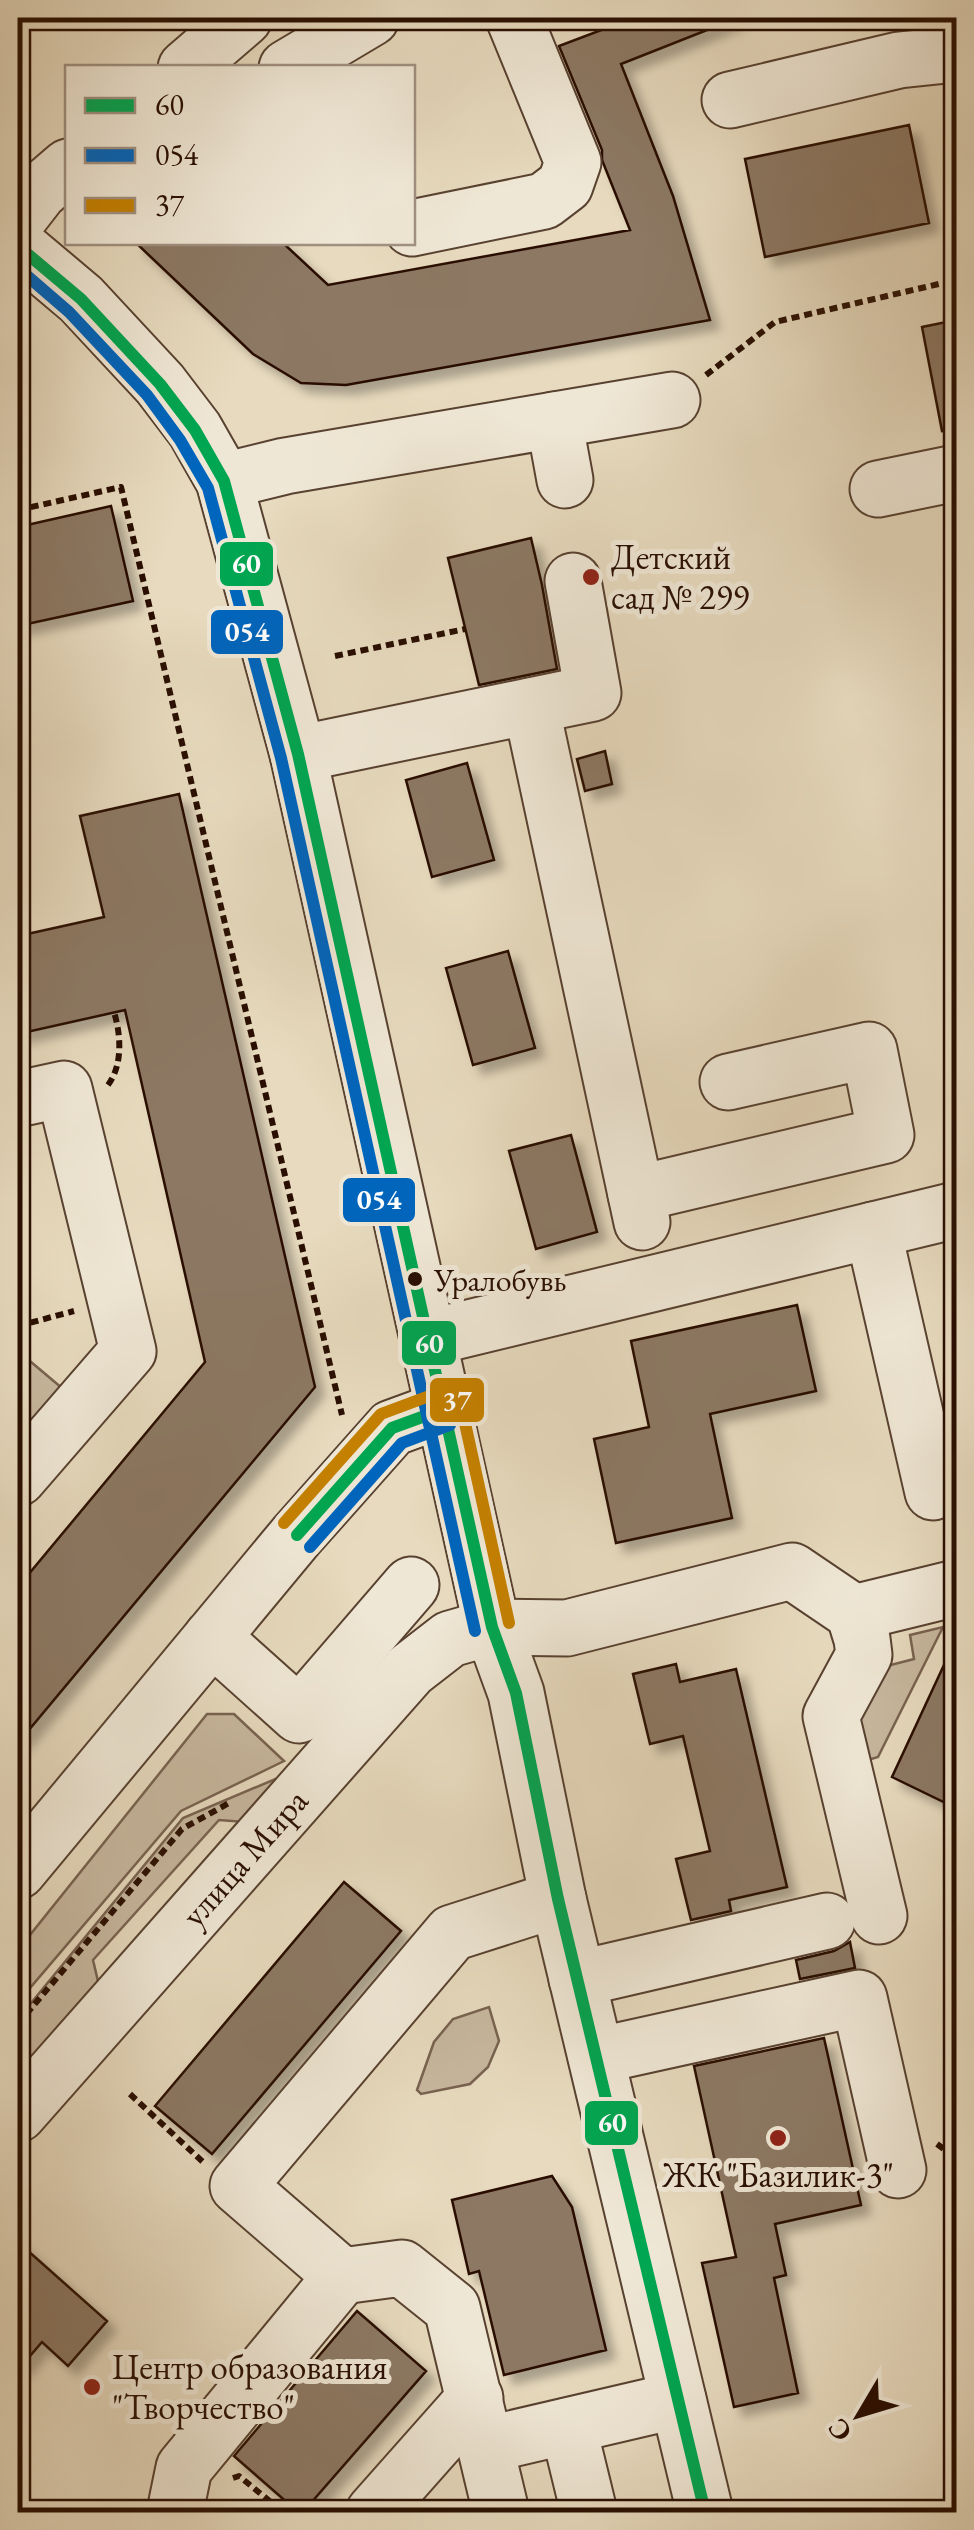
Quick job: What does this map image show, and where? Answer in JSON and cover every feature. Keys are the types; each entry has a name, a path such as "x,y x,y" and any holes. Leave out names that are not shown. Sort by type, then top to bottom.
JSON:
{"street":[{"path":"189,65 244,18"},
{"path":"292,65 371,18"},
{"path":"415,227 544,201 565,185 572,162 514,18"},
{"path":"730,100 899,60 956,54"},
{"path":"65,170 40,192 23,255 81,299 160,384 196,430 224,480 298,754 492,1628 516,1693 558,1898 704,2512"},
{"path":"224,480 284,466 672,400"},
{"path":"554,420 565,480"},
{"path":"878,488 956,473"},
{"path":"298,754 593,693 573,581"},
{"path":"531,706 639,1208 886,1135 869,1050 728,1082"},
{"path":"18,1099 64,1089 128,1351 18,1478"},
{"path":"428,1338 956,1210"},
{"path":"872,1230 934,1492"},
{"path":"18,1871 392,1428 444,1410"},
{"name":"улица Мира","path":"18,2114 410,1670 450,1640 492,1628 566,1628 792,1571 854,1613"},
{"path":"212,1637 299,1715 411,1586"},
{"path":"577,1979 853,1918 831,1716 864,1655 854,1613 956,1588"},
{"path":"342,2276 238,2186 452,1933 558,1898"},
{"path":"596,2056 859,1998 898,2170"},
{"path":"177,2502 184,2468 342,2276 402,2268 452,2308 501,2512"},
{"path":"374,2512 480,2422 568,2426 678,2400"},
{"path":"568,2426 588,2512"}],"path":[{"path":"672,400 775,322 956,280"},
{"path":"18,510 120,487 342,1415"},
{"path":"335,656 465,628"},
{"path":"18,1326 116,1301"},
{"path":"18,2024 182,1829 234,1800"},
{"path":"130,2094 212,2171 238,2186"}],"shaded area":[{"path":"18,1351 69,1394 18,1456"},
{"path":"943,1627 878,1757 855,1764 847,1727 871,1670 914,1659 910,1635"},
{"path":"207,1714 234,1714 284,1761 181,1811 18,2002 18,1950"},
{"path":"285,1775 245,1822 219,1820 93,1960 102,1998 18,2096 18,2019 183,1818"},
{"path":"489,2007 499,2041 488,2067 470,2084 421,2094 417,2090 434,2042 453,2019"}],"building":[{"path":"633,18 735,19 621,64 673,196 710,320 346,385 301,383 253,354 138,245 285,245 328,285 630,230 559,46"},
{"path":"909,125 929,223 765,257 745,159"},
{"path":"956,320 956,429 942,431 922,327"},
{"path":"111,506 133,601 18,626 18,527"},
{"path":"531,538 557,669 479,685 448,558"},
{"path":"605,751 612,784 585,791 577,759"},
{"path":"467,763 494,860 432,877 406,780"},
{"path":"179,794 315,1387 18,1743 18,1587 205,1362 125,1010 18,1034 18,936 104,917 80,816"},
{"path":"508,951 535,1048 473,1065 446,968"},
{"path":"571,1135 597,1232 536,1249 509,1151"},
{"path":"797,1305 816,1391 710,1414 732,1518 616,1543 594,1439 649,1427 631,1341"},
{"path":"956,1639 956,1808 892,1777"},
{"path":"676,1664 680,1682 736,1669 787,1887 729,1900 731,1911 691,1920 676,1859 710,1851 683,1736 650,1744 633,1674"},
{"path":"344,1882 401,1931 212,2154 155,2106"},
{"path":"850,1942 855,1968 800,1979 796,1960 834,1951"},
{"name":"ЖК \"Базилик-3\"","path":"824,2038 861,2205 775,2224 786,2275 774,2278 798,2393 734,2407 702,2263 736,2257 694,2066"},
{"path":"552,2176 572,2207 606,2350 504,2375 479,2271 469,2274 452,2200"},
{"path":"18,2242 107,2321 68,2366 42,2342 18,2370"},
{"path":"357,2311 426,2371 303,2512 298,2512 234,2456"}],"transit line":[{"name":"60","path":"18,246 81,299 160,384 195,430 224,481 298,754 492,1627 516,1693 558,1899 705,2512"},
{"name":"054","path":"18,268 69,312 147,395 208,488 281,758 475,1631"},
{"name":"37","path":"284,1523 381,1414 440,1392 452,1393 461,1405 509,1623"},
{"name":"60","path":"297,1535 392,1428 444,1409"},
{"name":"054","path":"310,1547 402,1443 450,1425"}],"place":[{"name":"Детский сад № 299","path":"591,577"},
{"name":"Уралобувь","path":"415,1279"},
{"name":"ЖК \"Базилик-3\"","path":"778,2138"},
{"name":"Центр образования \"Творчество\"","path":"92,2387"}]}
